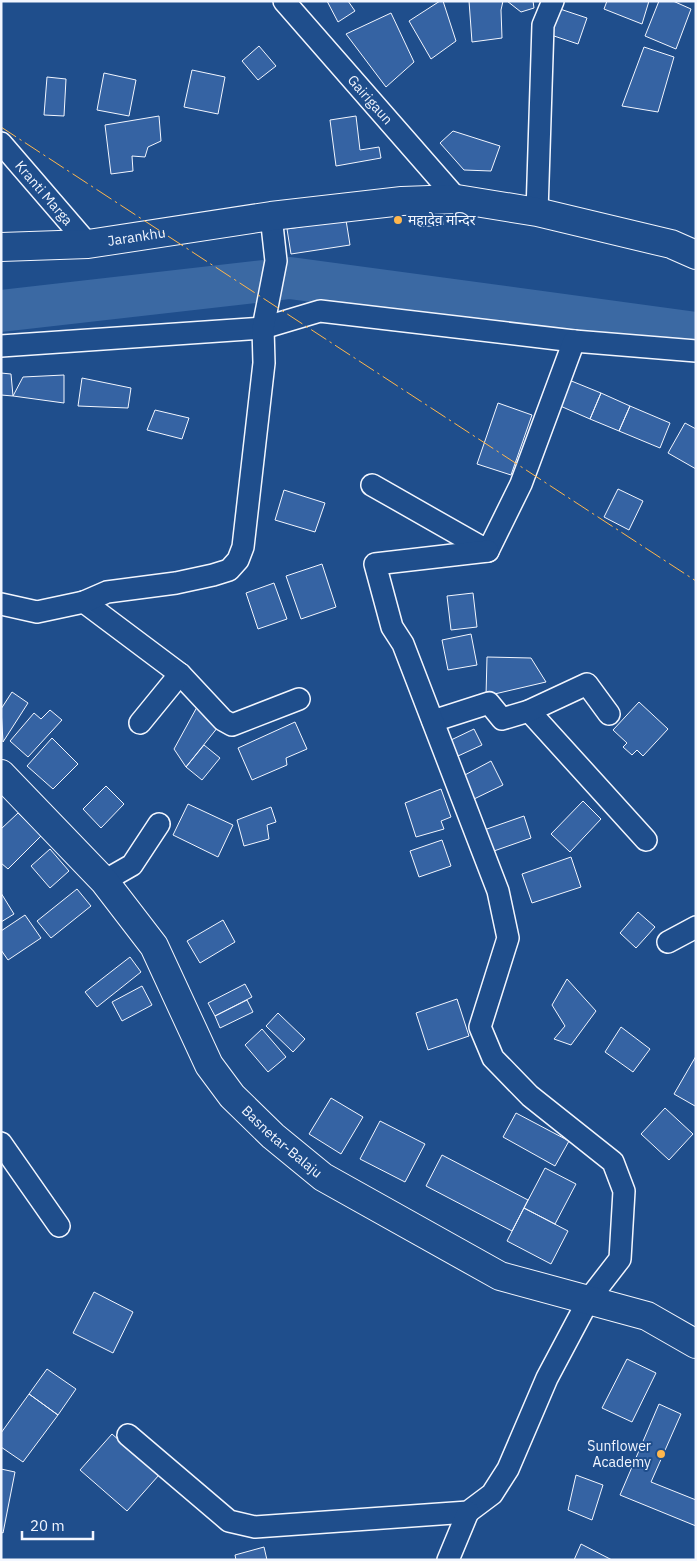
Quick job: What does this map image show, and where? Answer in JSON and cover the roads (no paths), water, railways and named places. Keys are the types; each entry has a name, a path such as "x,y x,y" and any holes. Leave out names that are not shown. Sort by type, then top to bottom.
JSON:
{"street":[{"name":"Gairigaun","path":"284,1 457,199"},
{"path":"537,212 543,24 553,1"},
{"name":"Kranti Marga","path":"1,143 88,244"},
{"name":"Jarankhu","path":"1,247 88,244 270,216 402,201 457,199 537,212 671,244 696,255"},
{"path":"1,604 37,612 84,602 107,592 176,583 213,575 229,570 238,560 243,547 259,419 264,363 264,328 276,261 270,216"},
{"path":"1,346 264,328 320,311 574,341 696,351"},
{"path":"488,551 521,484 574,341"},
{"path":"372,484 488,551"},
{"path":"448,1560 468,1512 492,1494 508,1470 547,1378 589,1299 620,1259 624,1191 613,1162 530,1096 493,1058 480,1027 508,938 498,890 402,644 392,627 376,564 488,551"},
{"path":"84,602 180,674 223,720 232,725 299,699"},
{"path":"140,723 180,674"},
{"path":"433,721 489,703 502,719 528,711 587,684 609,714"},
{"path":"528,711 646,840"},
{"name":"Basnetar-Balaju","path":"1,774 104,881 154,946 209,1066 232,1096 273,1136 323,1177 500,1276 647,1316 696,1344"},
{"path":"104,881 132,865 159,824"},
{"path":"668,942 696,928"},
{"path":"1,1143 59,1226"},
{"path":"128,1435 229,1521 255,1527 468,1512"}],"waterway":[{"path":"1,311 290,278 696,333"}],"place":[{"name":"महादेव मन्दिर","path":"398,220"},
{"name":"Sunflower Academy","path":"661,1454"}]}
